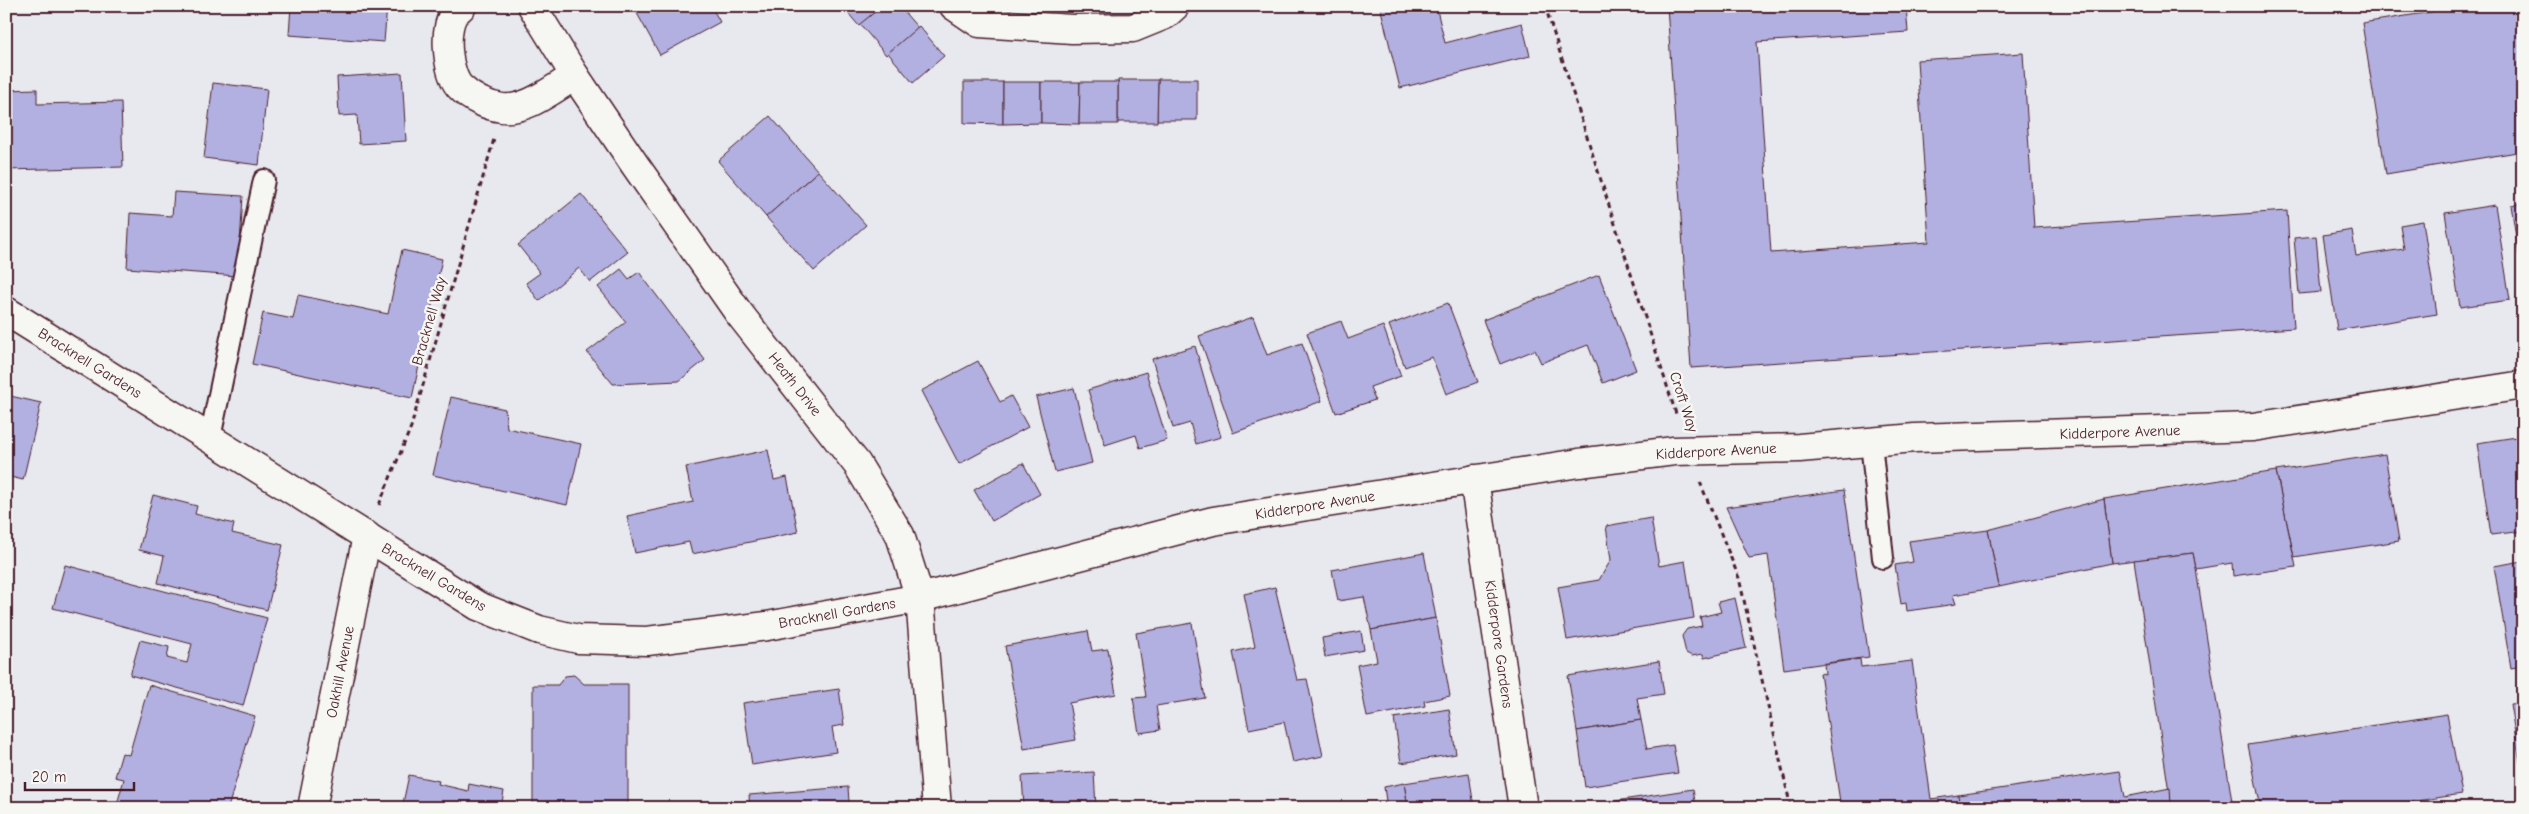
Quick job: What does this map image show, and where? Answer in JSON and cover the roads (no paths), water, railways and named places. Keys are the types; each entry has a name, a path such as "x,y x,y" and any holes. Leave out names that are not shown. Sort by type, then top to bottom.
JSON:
{"street":[{"path":"462,6 453,15 448,33 450,64 459,87 481,102 503,108 525,105 575,76"},
{"name":"Heath Drive","path":"532,6 575,76 738,312 857,464 900,535 920,598 938,808"},
{"path":"954,6 979,23 1072,29 1133,28 1165,15 1175,6"},
{"name":"Bracknell Gardens","path":"6,311 478,606 539,630 578,639 647,641 767,626 920,598"},
{"name":"Kidderpore Avenue","path":"920,598 1213,521 1579,463 1688,451 1799,448 1871,442 2253,428 2523,385"},
{"name":"Kidderpore Gardens","path":"1474,480 1523,808"},
{"name":"Oakhill Avenue","path":"312,808 367,536"}],"lane":[{"path":"210,438 264,180"},
{"path":"1871,442 1883,558"}]}
